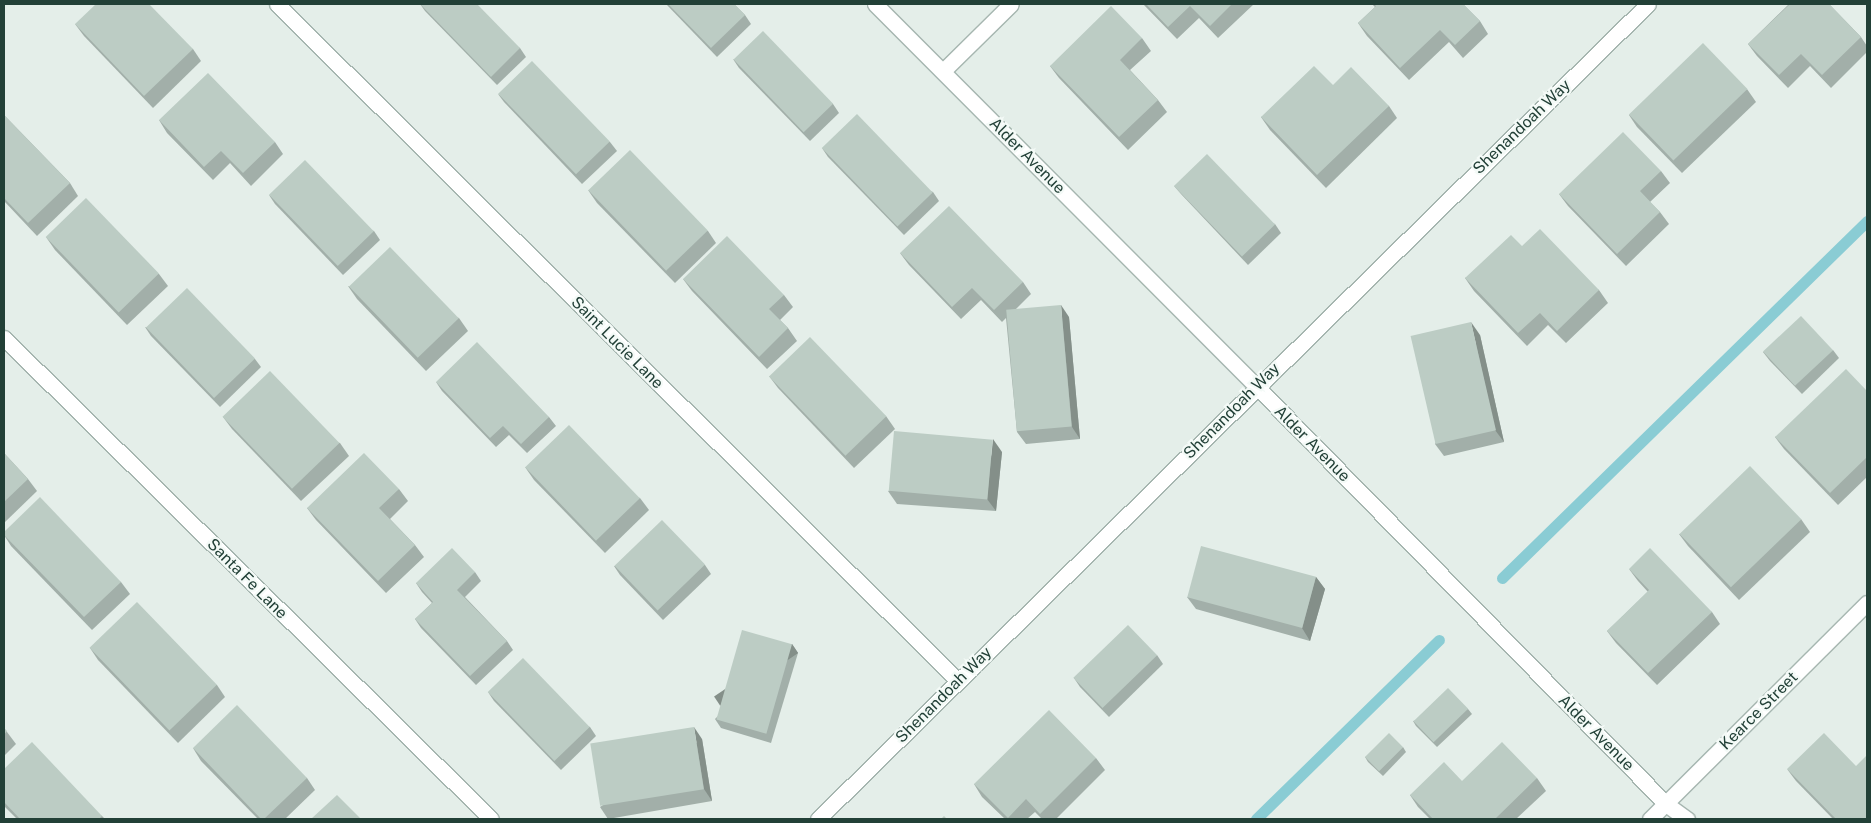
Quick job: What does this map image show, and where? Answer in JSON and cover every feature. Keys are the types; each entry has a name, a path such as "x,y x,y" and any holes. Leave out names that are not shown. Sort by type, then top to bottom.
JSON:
{"street":[{"name":"Saint Lucie Lane","path":"277,4 958,681"},
{"name":"Alder Avenue","path":"875,4 1256,387 1666,804 1686,819"},
{"path":"943,71 1012,4"},
{"name":"Shenandoah Way","path":"818,819 1648,4"},
{"name":"Santa Fe Lane","path":"4,338 491,819"},
{"name":"Kearce Street","path":"1650,819 1867,603"}],"building":[{"path":"96,4 149,4 193,49 144,96 75,24"},
{"path":"420,4 477,4 520,48 491,77"},
{"path":"668,4 734,4 745,15 711,48"},
{"path":"1146,4 1232,4 1210,26 1190,6 1168,27"},
{"path":"1374,4 1463,4 1480,21 1455,45 1440,30 1400,68 1358,23 1376,6"},
{"path":"1790,4 1829,4 1861,37 1822,75 1801,54 1779,75 1748,44"},
{"path":"1111,6 1142,38 1120,60 1158,100 1119,137 1050,66"},
{"path":"763,31 833,104 804,132 734,59"},
{"path":"1703,43 1747,89 1673,161 1629,115"},
{"path":"532,61 610,142 576,174 498,94"},
{"path":"1314,66 1333,85 1351,67 1389,106 1317,175 1261,117"},
{"path":"208,73 275,142 243,173 221,151 204,167 159,120"},
{"path":"857,114 933,192 897,226 822,148"},
{"path":"4,115 70,183 28,223 4,198"},
{"path":"1623,132 1661,171 1640,191 1660,212 1617,254 1559,194"},
{"path":"630,150 708,231 666,271 588,190"},
{"path":"1207,154 1275,224 1242,256 1174,186"},
{"path":"305,160 374,231 338,266 269,195"},
{"path":"86,198 159,274 119,312 46,237"},
{"path":"949,206 1023,282 994,310 972,288 952,307 900,253"},
{"path":"1540,229 1599,290 1557,331 1540,313 1518,333 1465,278 1511,235 1522,246"},
{"path":"727,236 784,295 769,309 788,328 759,357 683,279"},
{"path":"390,247 459,318 418,358 349,287"},
{"path":"187,288 255,358 214,398 146,328"},
{"path":"1061,305 1072,427 1017,431 1006,310"},
{"path":"1801,316 1833,350 1795,386 1763,351"},
{"path":"1471,322 1496,430 1436,444 1411,336"},
{"path":"810,337 886,416 845,456 769,377"},
{"path":"477,342 549,417 521,444 503,426 490,438 436,382"},
{"path":"1846,369 1867,391 1867,457 1830,493 1775,437"},
{"path":"270,371 339,443 292,489 223,417"},
{"path":"569,425 640,498 596,541 525,467"},
{"path":"894,431 993,440 987,499 889,491"},
{"path":"4,453 28,479 4,502"},
{"path":"364,453 399,489 379,508 415,545 378,581 307,508"},
{"path":"1750,466 1801,519 1731,587 1680,534"},
{"path":"40,497 121,582 84,617 4,535 4,532"},
{"path":"662,520 705,565 658,610 615,566"},
{"path":"1201,546 1316,577 1302,628 1187,597"},
{"path":"452,548 475,572 457,590 507,641 470,676 415,619 433,602 416,583"},
{"path":"1650,548 1712,612 1648,673 1607,631 1649,590 1629,569"},
{"path":"137,602 217,685 169,731 90,648"},
{"path":"1128,625 1157,655 1103,708 1073,678"},
{"path":"742,630 792,644 766,734 716,719"},
{"path":"523,658 590,727 554,761 488,692"},
{"path":"1448,688 1468,709 1434,742 1413,721"},
{"path":"237,705 307,778 264,819 261,819 193,748"},
{"path":"1049,710 1096,758 1040,814 1026,799 1008,818 974,784"},
{"path":"694,727 704,789 600,806 590,743"},
{"path":"1389,733 1403,747 1379,771 1365,757"},
{"path":"1824,733 1856,766 1867,755 1867,819 1836,819 1787,769"},
{"path":"32,742 102,816 99,819 20,819 4,802 4,769"},
{"path":"1502,742 1537,778 1495,819 1433,819 1410,795 1444,762 1462,781"},
{"path":"337,795 361,819 311,819"}],"waterway":[{"path":"1502,578 1867,221"},
{"path":"1256,819 1439,640"}]}
